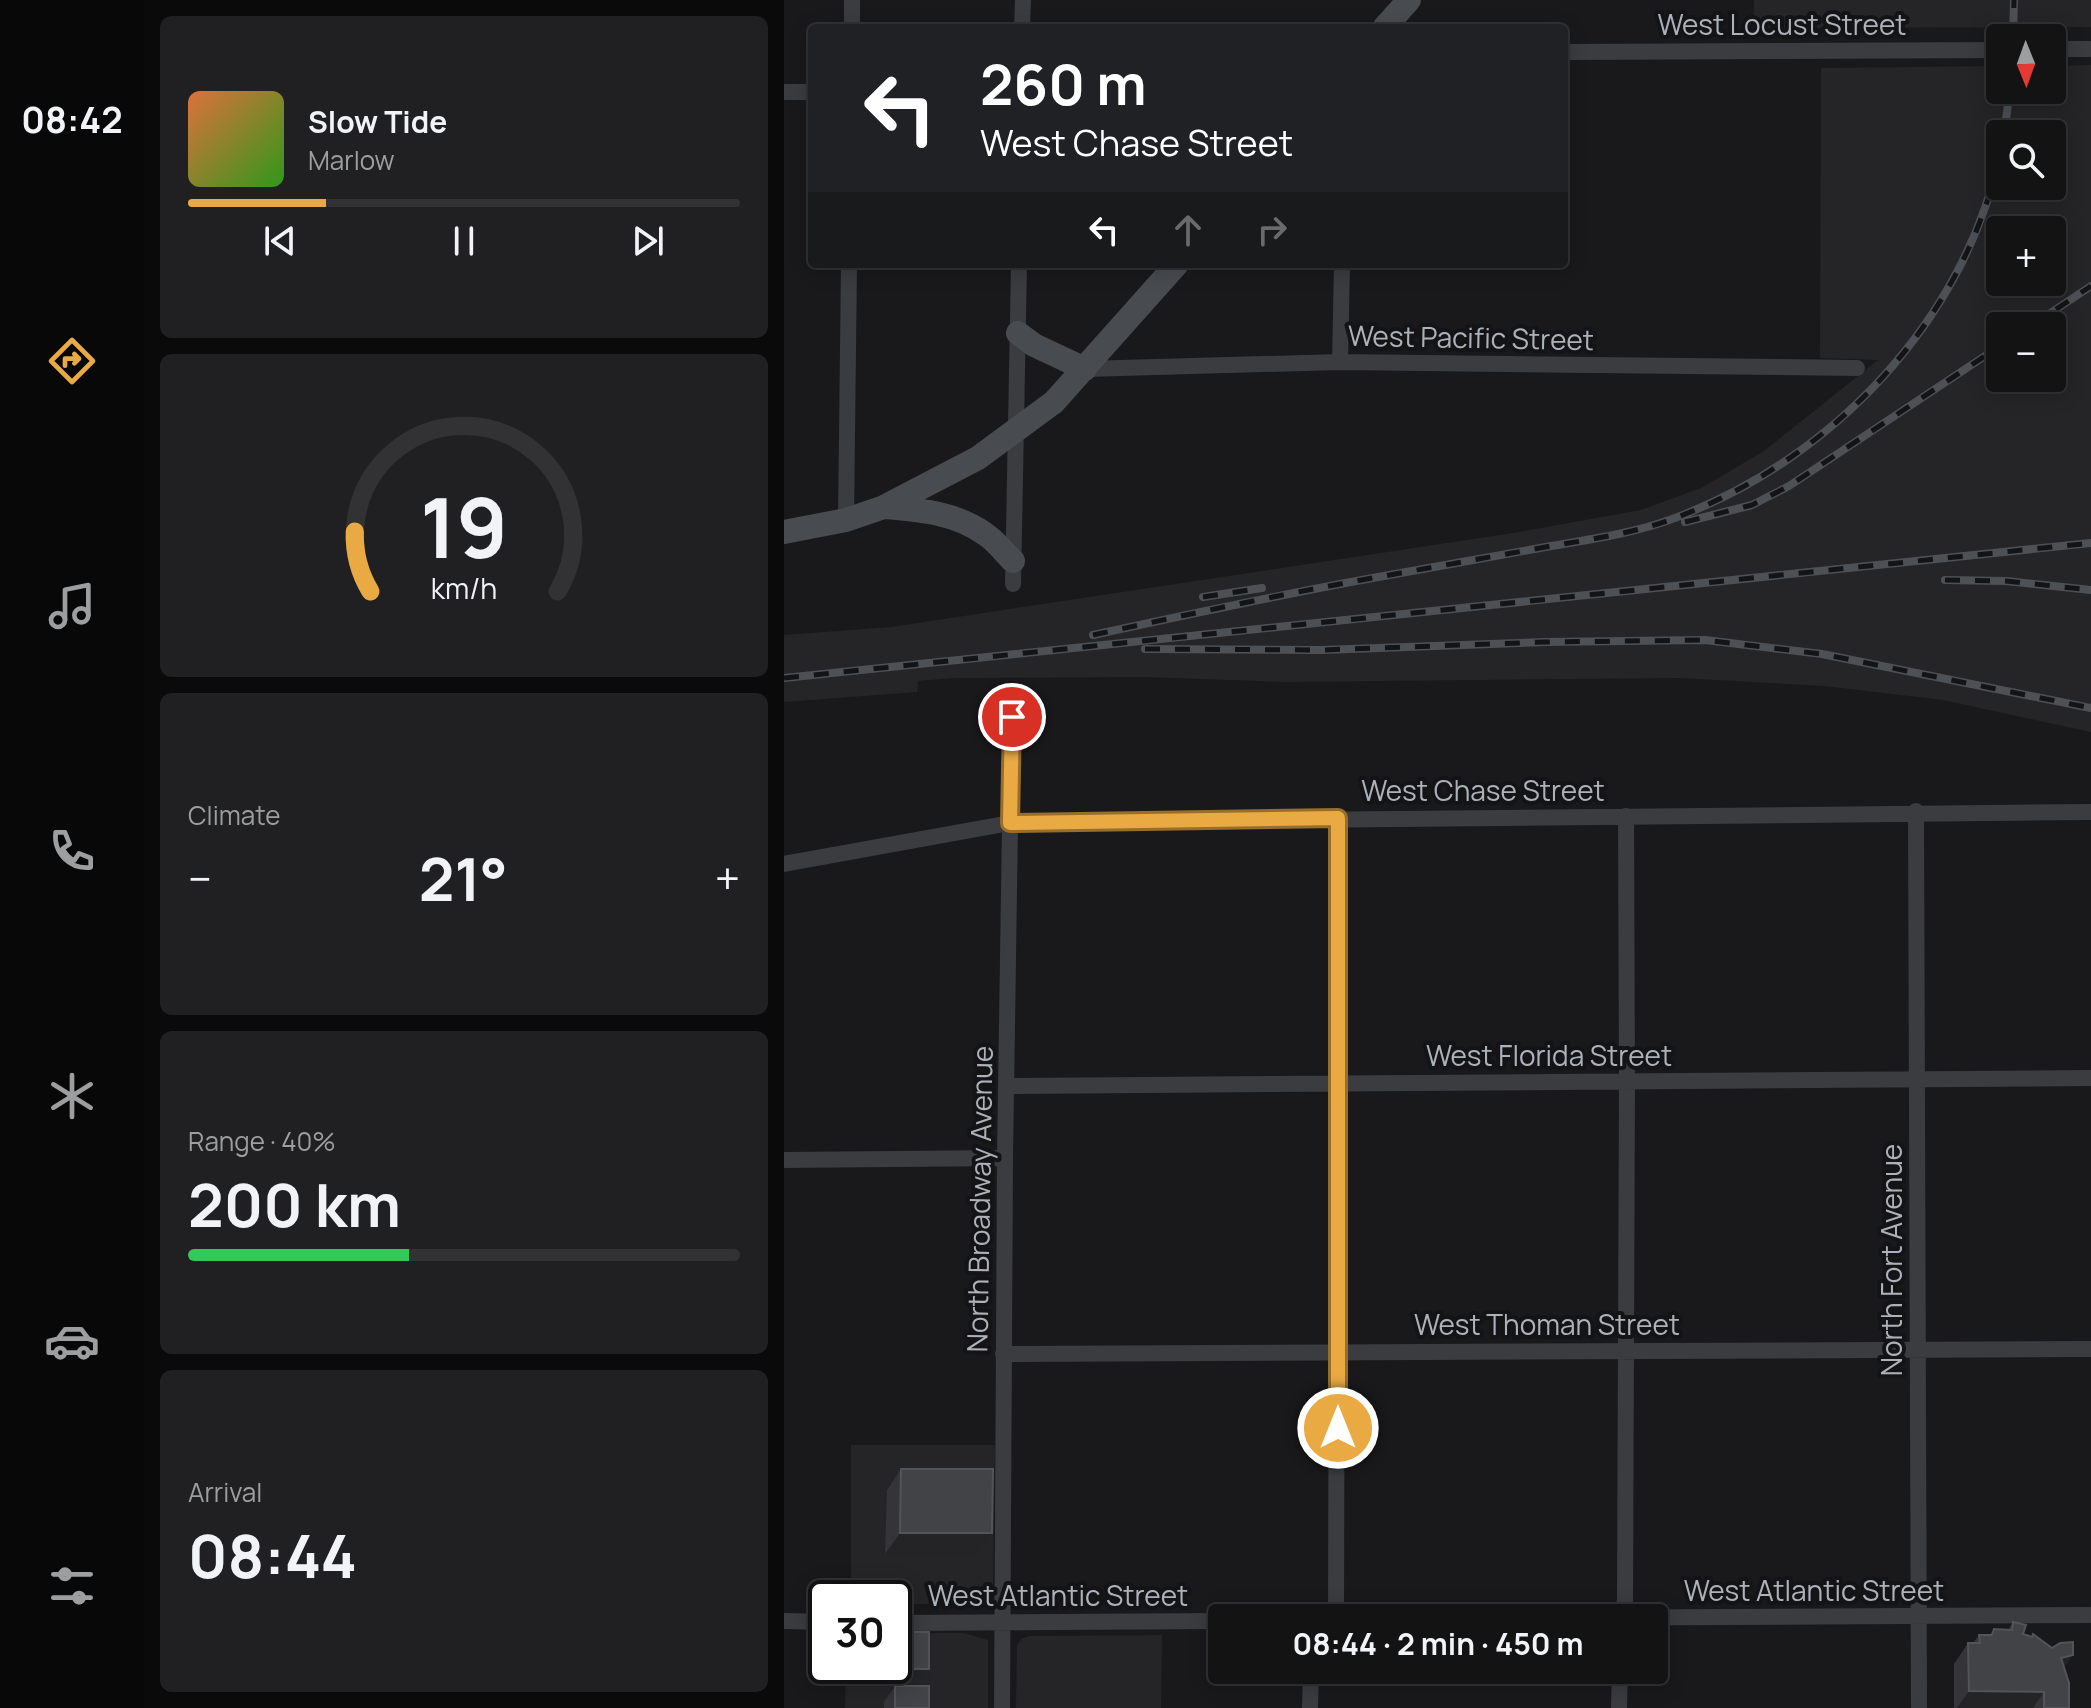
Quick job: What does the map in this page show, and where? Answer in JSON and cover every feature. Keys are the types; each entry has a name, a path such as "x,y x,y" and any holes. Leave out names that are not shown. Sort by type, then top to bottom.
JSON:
{"street":[{"path":"852,0 852,24"},
{"path":"1022,24 1023,0"},
{"path":"1388,24 1409,0"},
{"path":"2066,49 2091,49"},
{"name":"West Locust Street","path":"1568,52 1986,50"},
{"path":"784,92 808,92"},
{"path":"846,520 849,268"},
{"path":"1013,573 1019,268"},
{"path":"784,532 846,520 884,507 978,458 1054,402 1173,268"},
{"path":"1340,362 1342,268"},
{"path":"1018,333 1034,345 1085,369"},
{"name":"West Pacific Street","path":"1085,369 1340,362 1857,368"},
{"path":"884,507 925,511 958,519 986,534 1013,573"},
{"name":"North Broadway Avenue","path":"1002,1708 1003,1354 1012,691"},
{"name":"West Chase Street","path":"784,864 1010,823 1916,811 2091,812"},
{"name":"North Fort Avenue","path":"1916,811 1919,1708"},
{"path":"1624,1604 1626,816"},
{"path":"1336,1604 1338,818"},
{"name":"West Florida Street","path":"1007,1086 2091,1078"},
{"path":"784,1160 1005,1158"},
{"name":"West Thoman Street","path":"1003,1354 2091,1349"},
{"name":"West Atlantic Street","path":"1668,1618 2091,1615"},
{"path":"784,1621 808,1622"},
{"name":"West Atlantic Street","path":"912,1623 1208,1621"},
{"path":"1310,1708 1311,1684"},
{"path":"1619,1708 1620,1684"}],"shaded area":[{"path":"1754,0 2091,0 2091,27 1986,24 1986,27 1754,28"},
{"path":"2091,65 2091,732 1943,700 1824,686 1679,678 1287,682 1146,677 954,678 918,681 917,692 784,702 784,635 891,627 1513,533 1641,510 1701,488 1764,451 1878,360 1820,358 1821,68 1986,66 1986,104 2066,104 2066,66"},
{"path":"851,1445 995,1445 993,1589 990,1595 981,1602 971,1604 912,1604 912,1580 851,1580"},
{"path":"912,1633 964,1633 988,1640 988,1708 845,1708 846,1684 912,1684"},
{"path":"1162,1635 1161,1708 1016,1708 1017,1645 1021,1639 1029,1636"}],"building":[{"path":"901,1469 993,1469 992,1533 900,1533"},
{"path":"2013,1622 2026,1625 2023,1634 2032,1637 2033,1634 2052,1648 2060,1643 2073,1642 2073,1655 2061,1658 2069,1683 2069,1708 2044,1708 2044,1692 1969,1691 1968,1643 1980,1643 1979,1635 1992,1635 1994,1629 2012,1630"},
{"path":"912,1632 929,1632 929,1669 912,1669"},
{"path":"895,1686 929,1686 929,1708 895,1708"}],"railway":[{"path":"2013,24 2014,0"},
{"path":"2006,120 2008,104"},
{"path":"1093,635 1311,589 1629,532 1675,518 1733,492 1788,460 1838,421 1884,376 1923,327 1957,273 1986,200"},
{"path":"2052,312 2091,286"},
{"path":"1685,522 1752,505 1789,486 1986,355"},
{"path":"784,678 2091,543"},
{"path":"1945,580 2006,581 2091,590"},
{"path":"1203,597 1262,588"},
{"path":"1145,649 1322,650 1705,640 1822,654 2091,708"}],"route":[{"path":"1012,717 1010,823 1338,818 1338,1428"}]}
